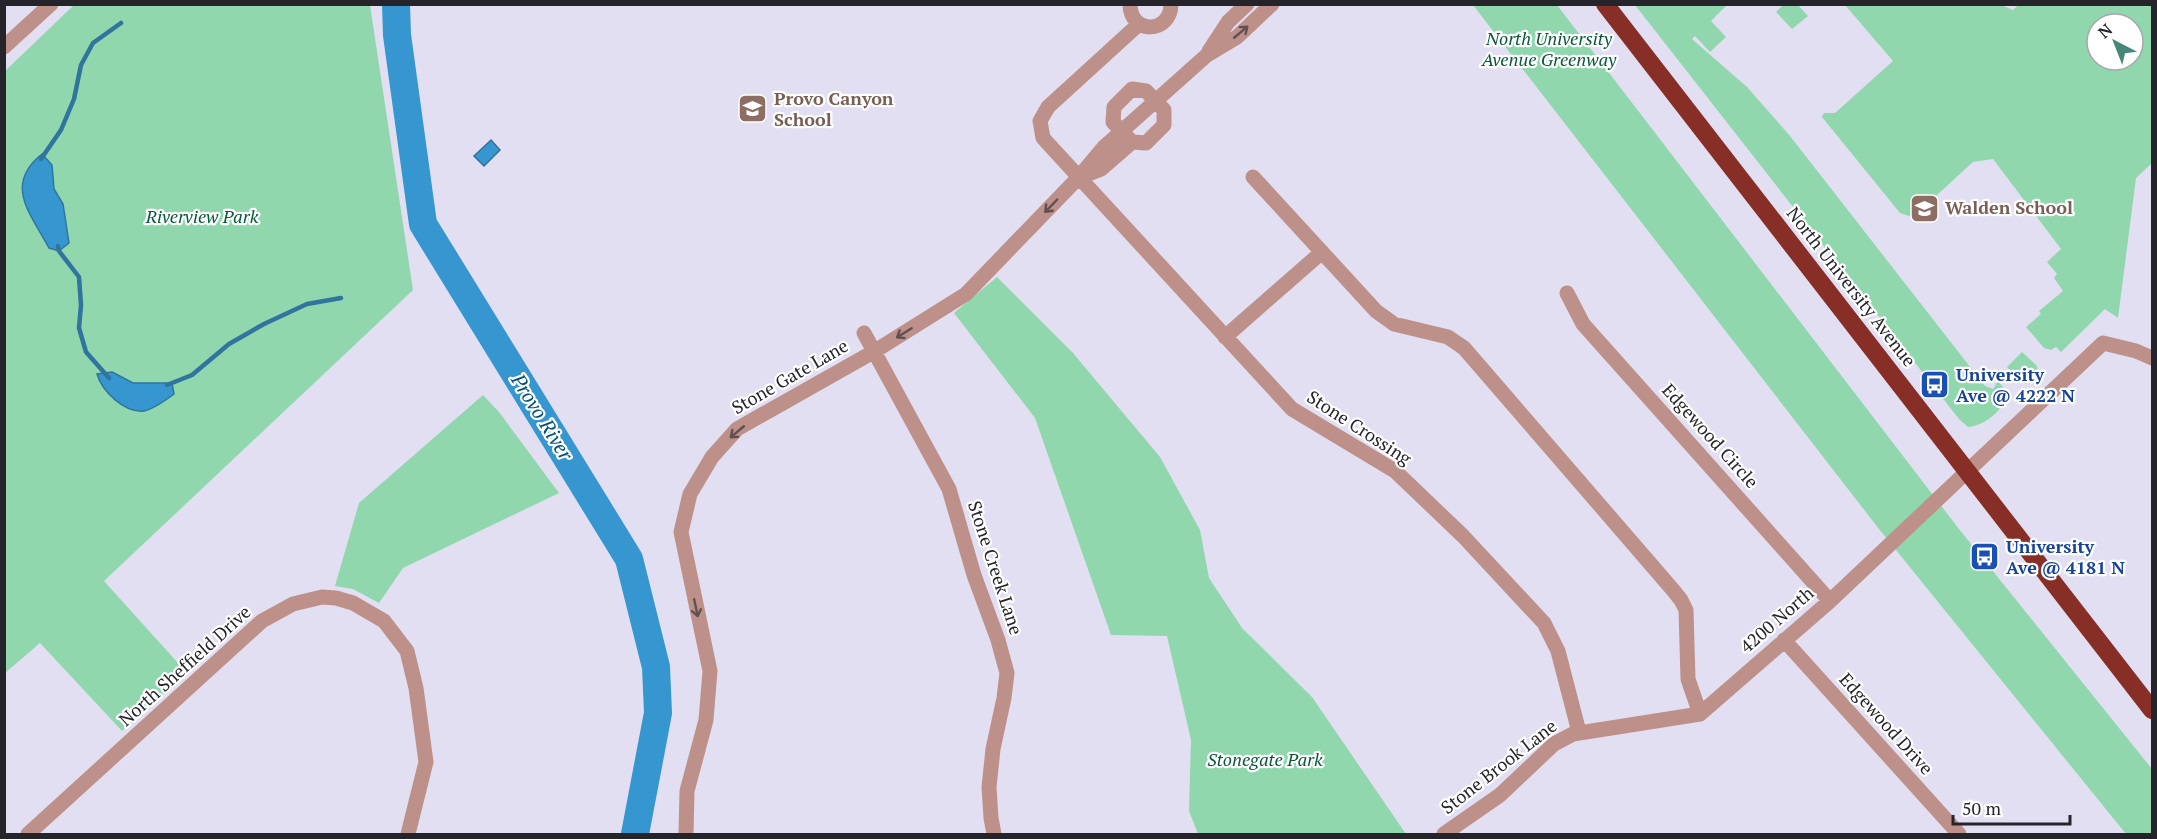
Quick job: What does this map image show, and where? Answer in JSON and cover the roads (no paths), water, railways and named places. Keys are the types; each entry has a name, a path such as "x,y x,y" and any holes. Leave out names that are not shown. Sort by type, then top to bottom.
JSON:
{"highway":[{"name":"North University Avenue","path":"1605,4 2152,710"}],"street":[{"path":"4,47 51,4"},
{"path":"1130,4 1133,18 1139,24 1147,27 1162,24 1168,18 1171,4"},
{"name":"Stone Gate Lane","path":"1207,55 1228,22 1247,4"},
{"name":"Stone Gate Lane","path":"686,834 687,791 706,720 710,671 681,532 690,494 712,457 737,429 875,351 966,294 1078,178 1104,147 1127,137 1156,101 1207,55 1236,37 1272,4"},
{"name":"Stone Crossing","path":"1139,24 1048,106 1040,121 1043,138 1292,409 1395,471 1544,623 1558,651 1579,732"},
{"path":"1127,137 1113,122 1114,107 1132,89 1146,91 1156,101"},
{"name":"Stone Gate Lane","path":"1127,137 1146,143 1164,125 1164,110 1156,101"},
{"path":"1253,177 1376,311 1394,324 1448,337 1464,348 1673,590 1686,610 1688,679 1700,714 1579,732"},
{"path":"1225,337 1322,252"},
{"name":"Edgewood Circle","path":"1567,293 1583,324 1830,601"},
{"name":"Stone Creek Lane","path":"864,333 949,489 974,575 998,640 1007,673 993,749 989,787 994,834"},
{"name":"4200 North","path":"1700,714 1830,601 2103,343 2136,351 2152,358"},
{"name":"North Sheffield Drive","path":"28,834 262,621 293,604 322,597 353,603 384,621 407,651 416,688 426,762 408,834"},
{"name":"Edgewood Drive","path":"1785,640 1959,834"},
{"name":"Stone Brook Lane","path":"1444,834 1500,795 1554,744 1579,732"}],"water":[{"path":"491,140 500,150 484,166 474,156"},
{"path":"42,154 52,165 54,189 63,204 69,243 59,251 49,248 24,200 22,188 24,177 30,166"},
{"path":"112,372 133,383 172,383 174,394 148,410 136,411 115,400 97,374"}],"waterway":[{"name":"Provo River","path":"396,4 397,35 423,224 629,559 656,667 658,713 635,834"},
{"path":"41,159 61,130 74,99 81,65 93,43 121,23"},
{"path":"58,246 59,251 79,277 81,305 79,328 86,352 109,378"},
{"path":"167,385 192,375 229,344 264,324 307,304 341,298"}],"place":[{"name":"Provo Canyon School","path":"753,109"},
{"name":"Walden School","path":"1924,208"},
{"name":"University Ave @ 4222 N","path":"1935,385"},
{"name":"University Ave @ 4181 N","path":"1985,557"}],"park label":[{"name":"North University Avenue Greenway","path":"1549,49"},
{"name":"Riverview Park","path":"202,217"},
{"name":"Stonegate Park","path":"1265,760"}]}
